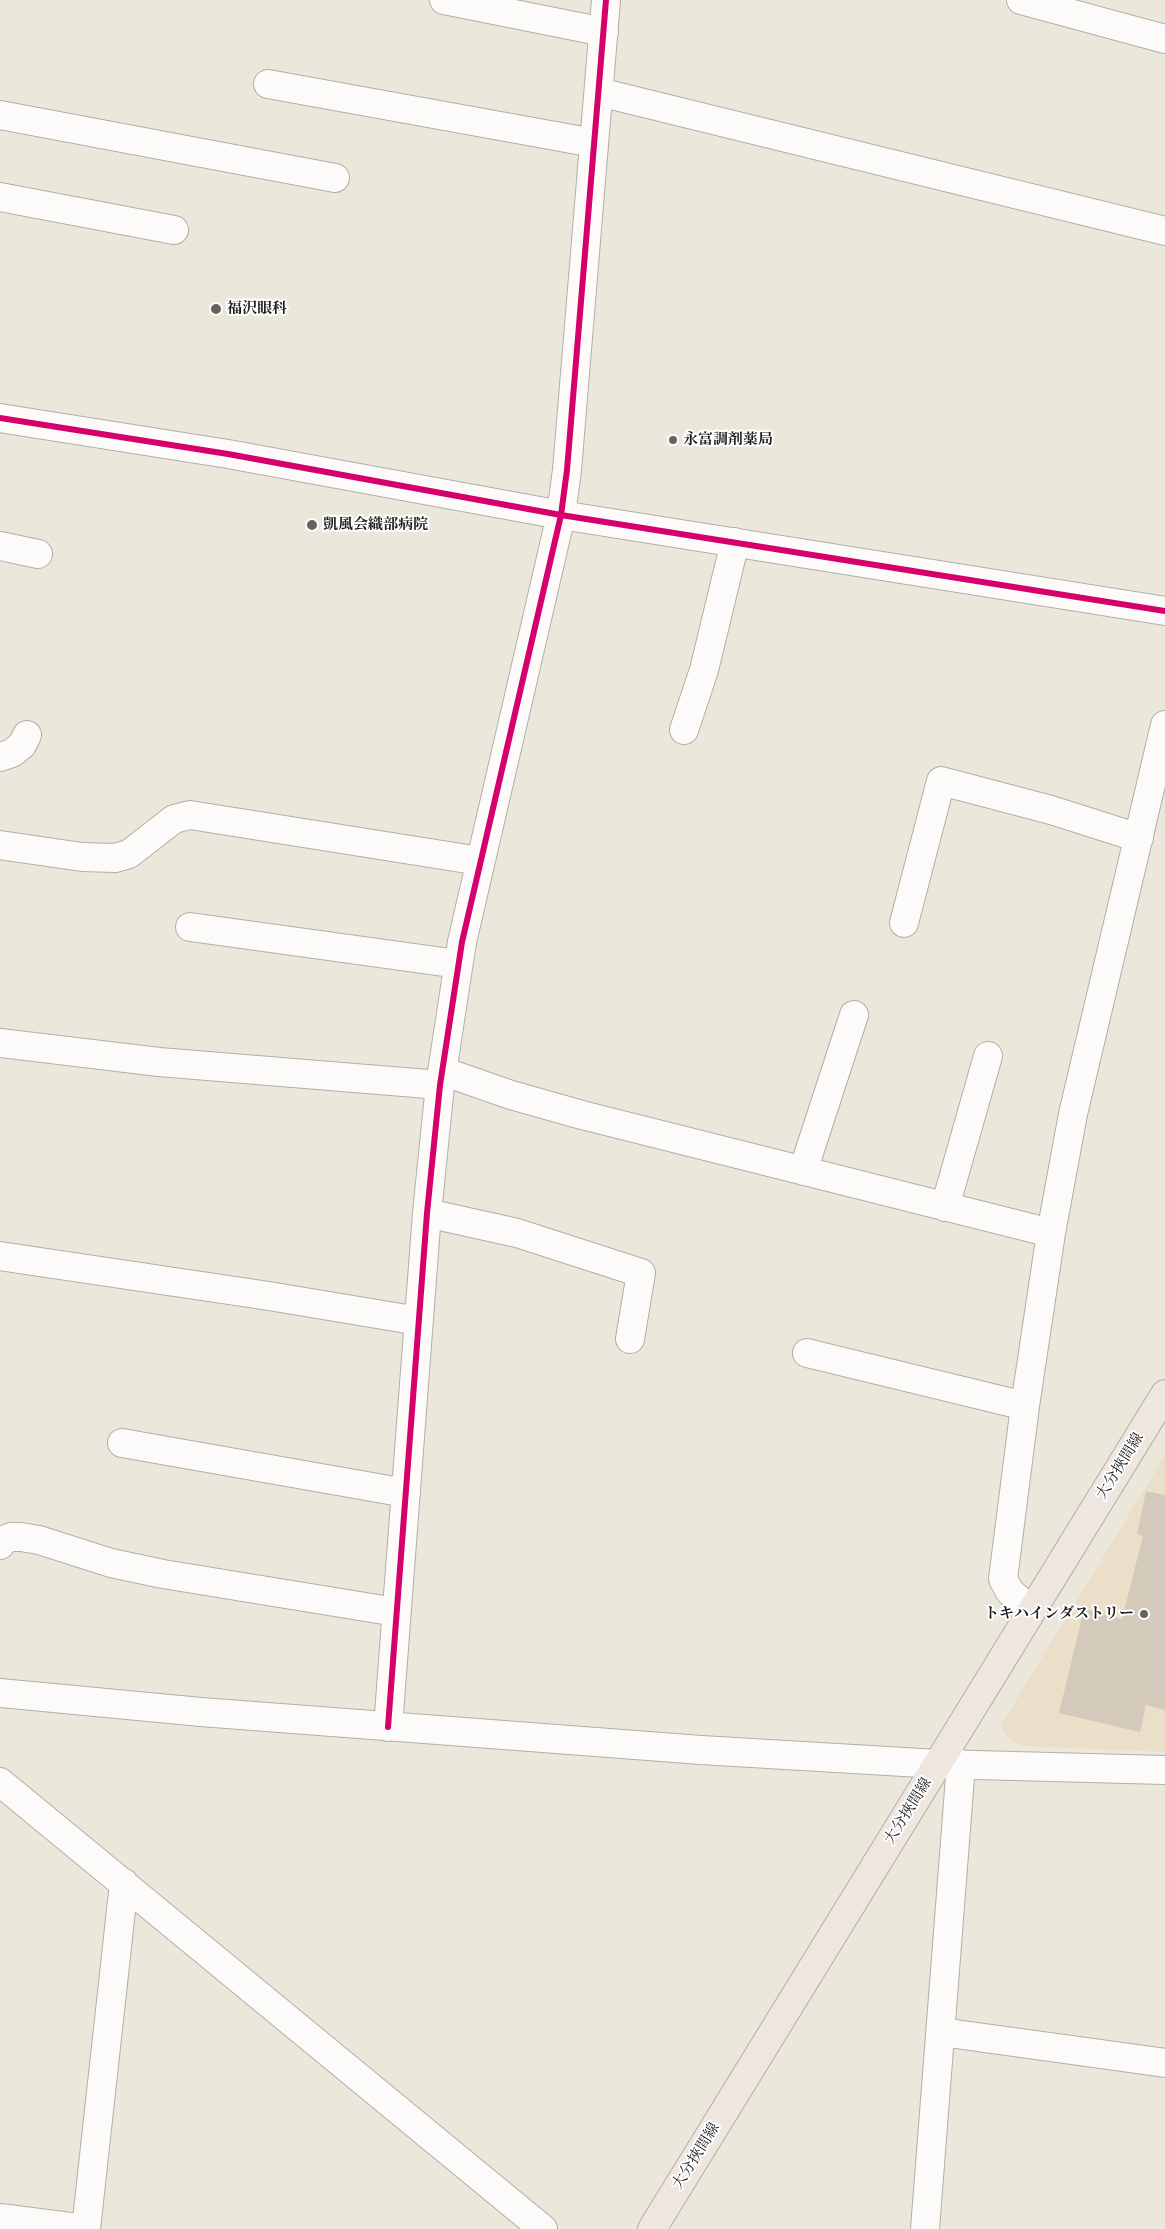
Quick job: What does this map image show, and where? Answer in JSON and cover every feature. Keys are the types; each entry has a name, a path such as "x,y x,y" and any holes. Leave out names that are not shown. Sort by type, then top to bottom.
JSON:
{"main road":[{"name":"大分挾間線","path":"652,2229 949,1764 1032,1610 1165,1394"}],"street":[{"path":"444,0 604,32"},
{"path":"388,1727 427,1213 441,1078 458,964 480,861 561,515 567,470 606,0"},
{"path":"1021,0 1165,39"},
{"path":"268,84 594,143"},
{"path":"599,92 1165,231"},
{"path":"0,115 335,178"},
{"path":"0,197 174,230"},
{"path":"0,418 228,454 561,515 1165,610"},
{"path":"684,730 704,670 734,542"},
{"path":"0,546 38,554"},
{"path":"1032,1610 1010,1592 1003,1580 1051,1234 1073,1114 1165,725"},
{"path":"0,757 12,753 22,745 27,735"},
{"path":"904,923 941,780 1051,810 1139,838"},
{"path":"0,845 82,857 115,858 129,854 174,819 190,816 480,861"},
{"path":"190,927 458,964"},
{"path":"803,1171 854,1015"},
{"path":"0,1043 158,1062 441,1078 1051,1234"},
{"path":"945,1207 988,1056"},
{"path":"427,1213 517,1233 641,1273 630,1339"},
{"path":"0,1256 268,1296 419,1321"},
{"path":"807,1353 1026,1406"},
{"path":"122,1443 406,1493"},
{"path":"0,1545 2,1541 10,1537 39,1540 111,1563 163,1574 396,1612"},
{"path":"0,1693 202,1712 682,1749 949,1764 1165,1770"},
{"path":"925,2229 940,2032 949,1764"},
{"path":"0,1782 543,2229"},
{"path":"0,2218 86,2229 124,1883"},
{"path":"940,2032 1165,2063"}],"shaded area":[{"path":"1165,1455 1165,1752 1021,1746 1009,1739 1002,1731 1001,1725"}],"building":[{"name":"トキハインダストリー","path":"1146,1491 1165,1495 1165,1710 1146,1705 1140,1732 1059,1713 1084,1609 1122,1619 1143,1536 1137,1534"}],"cycle path":[{"path":"388,1727 427,1213 440,1085 462,942 561,515 567,470 606,0"},
{"path":"0,418 228,454 561,515 1165,611"}],"place":[{"name":"福沢眼科","path":"216,309"},
{"name":"永富調剤薬局","path":"673,440"},
{"name":"凱風会織部病院","path":"312,525"},
{"name":"トキハインダストリー","path":"1144,1614"}]}
